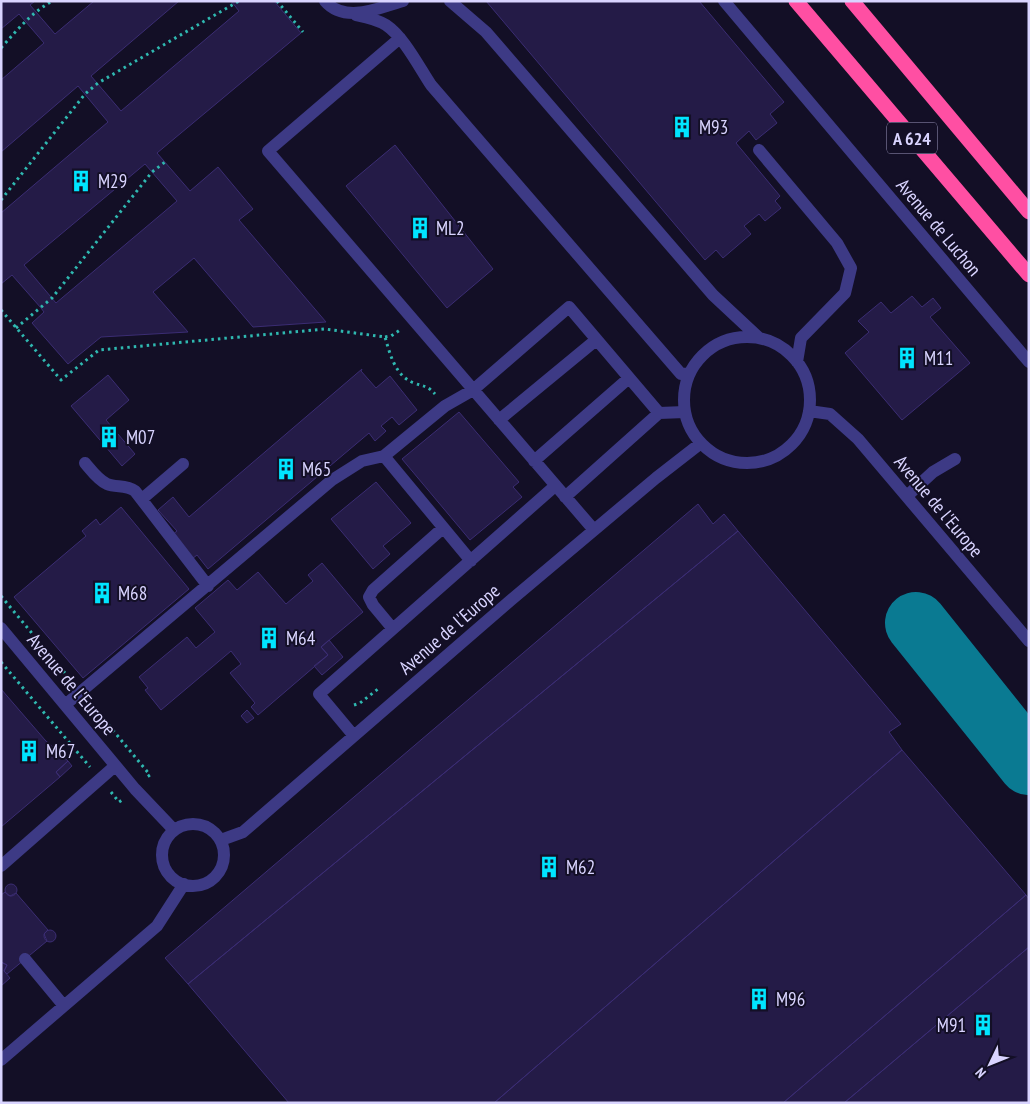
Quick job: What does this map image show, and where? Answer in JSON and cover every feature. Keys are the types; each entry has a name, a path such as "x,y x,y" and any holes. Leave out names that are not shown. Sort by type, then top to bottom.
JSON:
{"highway":[{"name":"A 624","path":"796,1 1029,275"},
{"name":"A 624","path":"852,1 1029,212"}],"lane":[{"path":"325,1 331,8 362,13 387,26 400,38 431,85 642,330 681,374 690,373"},
{"path":"362,13 381,1"},
{"path":"362,13 403,1"},
{"path":"450,1 486,32 713,295 758,337 780,346 797,362 808,384 809,411 806,423 796,440 772,458 749,463 719,456 701,443 693,433 685,412 684,399 690,373 700,357 718,343 738,337 758,337"},
{"name":"Avenue de Luchon","path":"724,1 1029,362"},
{"path":"400,38 268,151 594,530"},
{"path":"758,150 837,243 851,268 846,293 801,338 797,362"},
{"path":"65,705 332,480 362,461 384,456 445,406 473,390 569,307 659,413"},
{"path":"499,420 596,340"},
{"path":"534,461 629,378"},
{"name":"Avenue de l'Europe","path":"809,411 830,414 858,440 1029,641"},
{"path":"565,497 659,413 685,412"},
{"name":"Avenue de l'Europe","path":"221,840 243,832 594,530 701,443"},
{"path":"384,456 471,561"},
{"path":"907,496 933,472 955,459"},
{"path":"85,463 100,480 107,484 131,488 208,586"},
{"path":"142,500 182,464"},
{"path":"354,736 319,694 555,486"},
{"path":"393,628 373,605 369,597 373,590 443,528"},
{"name":"Avenue de l'Europe","path":"1,628 134,789 174,830"},
{"path":"1,866 116,766"},
{"path":"196,824 206,826 215,832 221,840 224,861 215,877 200,885 184,884 170,875 165,868 162,857 164,845 174,830 185,825 196,824"},
{"path":"1,1060 158,926 184,884"},
{"path":"25,959 64,1006"}],"path":[{"path":"1,48 25,21 52,1"},
{"path":"1,200 85,94 98,83 239,1"},
{"path":"277,1 303,32"},
{"path":"16,328 52,298 152,172 165,162"},
{"path":"1,310 61,380 99,350 325,329 385,337 392,360 402,375 412,383 430,388 445,406"},
{"path":"1,662 93,770"}],"building":[{"name":"M29","path":"1,1 35,1 30,5 55,34 94,1 179,1 91,76 121,111 239,11 231,1 274,1 301,33 157,153 190,191 218,167 253,209 239,220 326,322 253,327 194,258 153,292 188,332 101,337 68,364 32,323 44,312 41,308 12,275 1,284 1,213 108,122 78,86 1,152 1,80 44,43 19,14 1,29","holes":["145,164 177,201 56,303 24,265"]},
{"name":"M93","path":"486,1 699,1 784,102 770,114 777,123 756,140 749,131 736,143 780,196 775,201 781,208 765,221 759,214 744,226 751,234 723,258 716,250 705,260"},
{"name":"ML2","path":"395,145 493,269 447,308 346,186"},
{"name":"M11","path":"912,296 922,307 933,298 941,308 930,317 970,363 902,420 845,353 869,332 858,321 881,302 891,313"},
{"name":"M65","path":"362,369 361,371 376,388 390,376 417,410 399,425 392,417 381,426 386,431 375,441 369,433 208,569 197,555 192,559 172,535 177,531 158,510 173,497 189,517"},
{"name":"M07","path":"108,375 129,400 106,420 135,454 122,466 71,406"},
{"path":"459,412 519,482 513,487 522,497 470,540 402,459"},
{"path":"376,482 411,523 383,546 390,554 373,569 331,519"},
{"path":"698,504 713,524 724,514 738,531 188,984 165,958"},
{"name":"M68","path":"121,507 189,589 83,678 14,597 86,536 82,531 96,519 100,525"},
{"name":"M62","path":"738,531 901,724 889,732 902,750 494,1103 289,1103 188,984"},
{"name":"M64","path":"322,563 363,612 321,647 328,655 258,715 251,707 255,703 230,673 241,664 231,651 161,710 145,690 148,688 139,677 187,637 196,648 215,632 195,608 228,580 237,590 258,572 286,604 313,581 308,575"},
{"path":"329,640 343,657 322,675 314,666 328,655 321,647"},
{"name":"M67","path":"1,689 45,740 68,761 56,772 60,777 1,827"},
{"path":"247,710 254,718 247,723 241,716"},
{"name":"M96","path":"902,750 1026,895 783,1103 494,1103"},
{"path":"68,761 72,766 60,777 56,772"},
{"path":"11,884 17,890 11,896 5,890"},
{"path":"5,892 10,896 16,893 48,930 44,934 47,941 7,974 4,971 7,965 1,962 1,895"},
{"path":"1026,895 1029,899 1029,947 844,1103 783,1103"},
{"path":"50,930 56,936 50,942 44,936"},
{"name":"M91","path":"1029,947 1029,1103 844,1103"},
{"path":"1,962 7,965 4,971 10,978 1,986"}],"taxiway":[{"path":"916,623 1029,764"}],"place":[{"name":"M93","path":"682,127"},
{"name":"M29","path":"81,181"},
{"name":"ML2","path":"420,228"},
{"name":"M11","path":"907,358"},
{"name":"M07","path":"109,437"},
{"name":"M65","path":"286,469"},
{"name":"M68","path":"102,593"},
{"name":"M64","path":"269,638"},
{"name":"M67","path":"29,751"},
{"name":"M62","path":"549,867"},
{"name":"M96","path":"759,999"},
{"name":"M91","path":"983,1025"}]}
